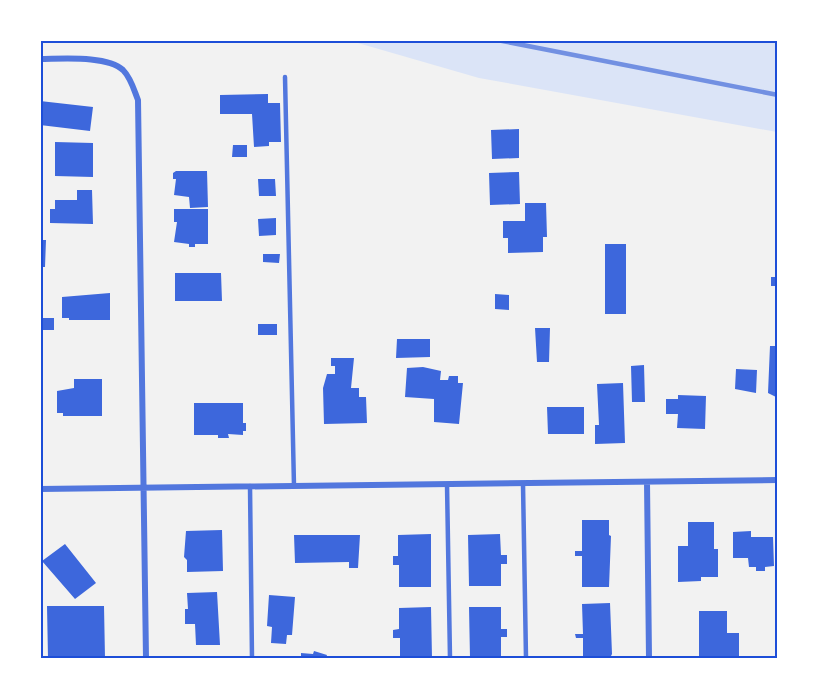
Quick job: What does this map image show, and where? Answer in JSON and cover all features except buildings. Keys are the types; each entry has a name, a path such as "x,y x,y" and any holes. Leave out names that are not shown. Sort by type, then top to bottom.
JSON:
{"street":[{"path":"40,59 102,62 122,69 132,84 138,100 146,658"},
{"path":"40,489 777,480"},
{"path":"647,482 649,658"}],"lane":[{"path":"285,77 294,486"},
{"path":"447,484 450,658"},
{"path":"523,484 526,658"},
{"path":"250,486 252,658"}],"shaded area":[{"path":"351,41 777,41 777,132 479,78"}],"railway":[{"path":"497,40 778,95"}]}
